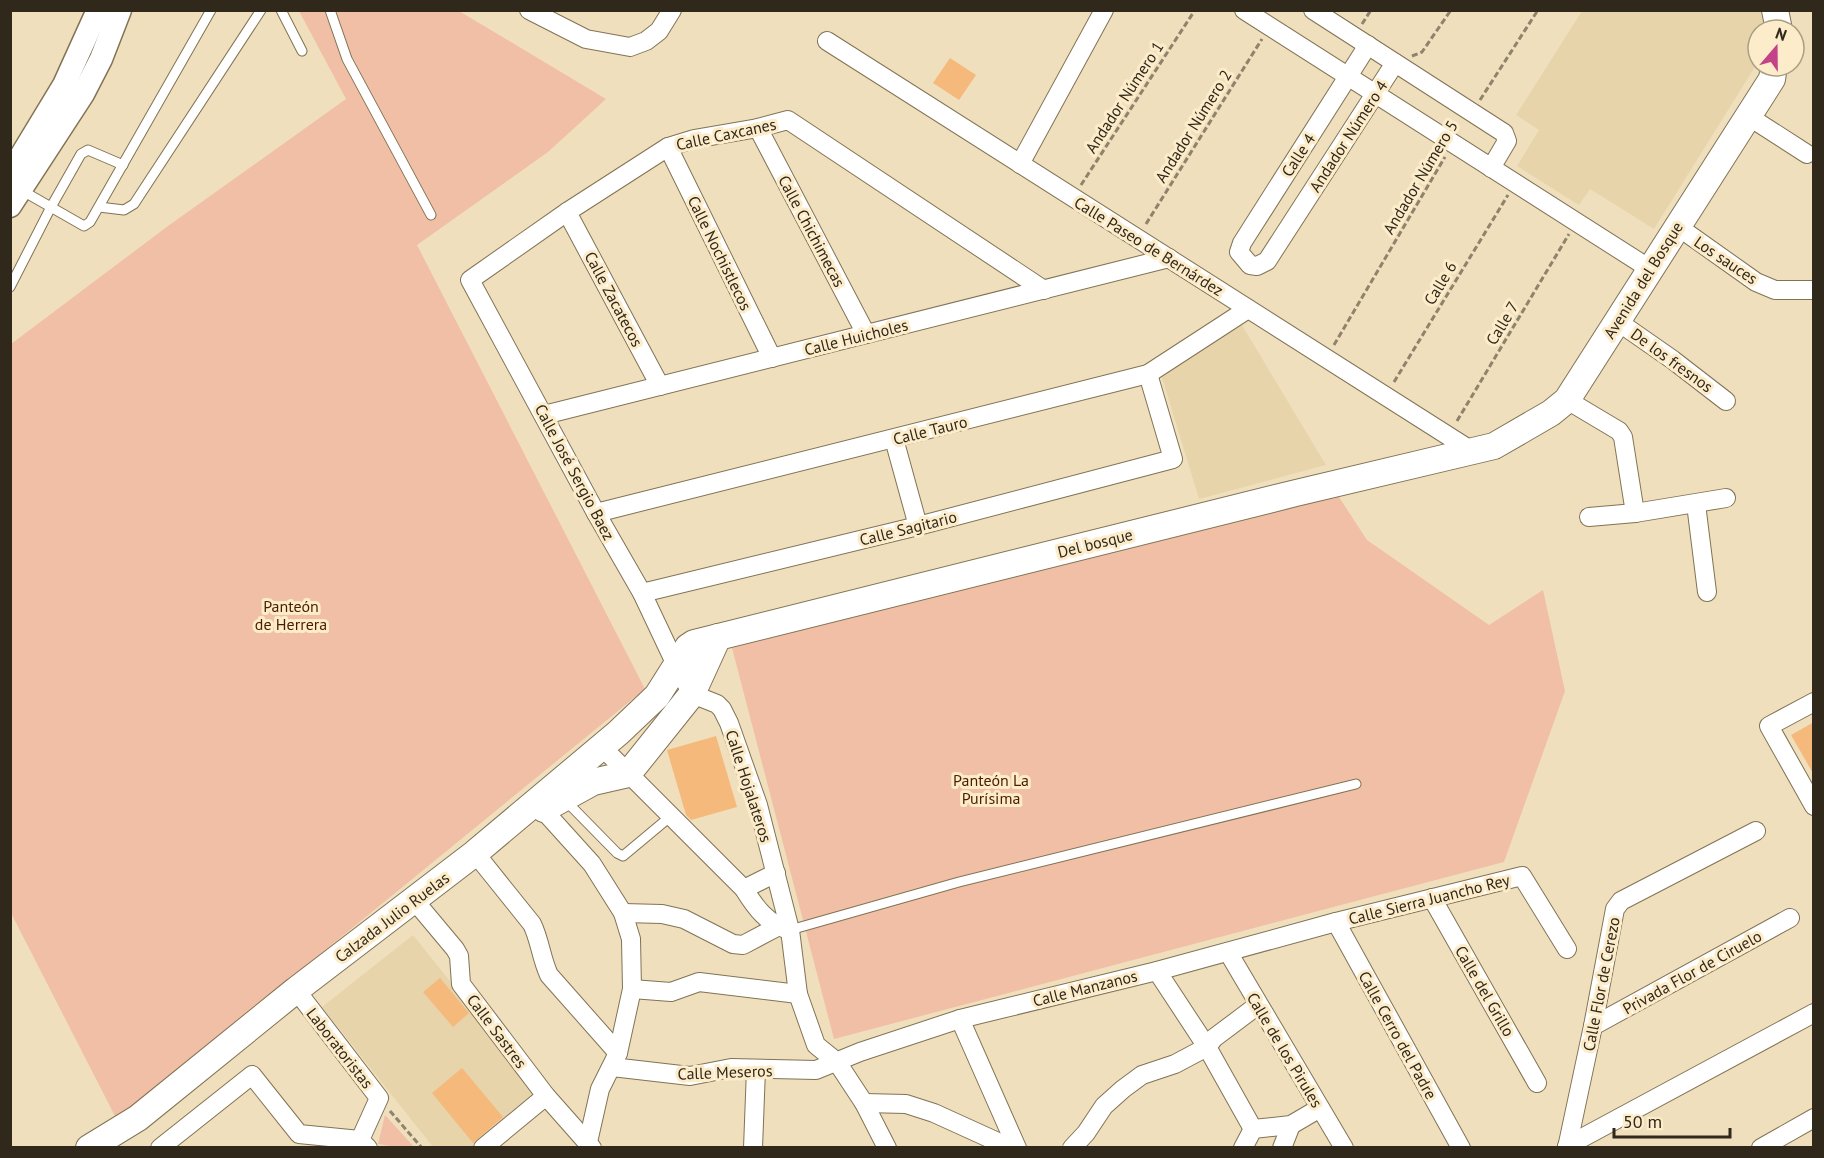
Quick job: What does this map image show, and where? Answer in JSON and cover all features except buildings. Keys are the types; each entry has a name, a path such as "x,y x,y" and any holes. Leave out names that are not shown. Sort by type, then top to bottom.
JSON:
{"main road":[{"name":"Avenida del Bosque","path":"1472,451 1494,446 1551,413 1567,400 1772,78"},
{"name":"Del bosque","path":"676,665 688,647 694,643 1472,451"},
{"path":"628,774 692,694 718,637"},
{"name":"Calzada Julio Ruelas","path":"89,1148 138,1118 417,904 548,799 601,746 657,696 676,665"},
{"name":"Calzada Julio Ruelas","path":"548,799 593,782 628,774"},
{"name":"Calzada Julio Ruelas","path":"105,1148 181,1097 299,994"}],"street":[{"path":"14,190 98,10"},
{"path":"14,190 83,94 101,59 120,10"},
{"path":"529,10 586,39 630,47 646,41 659,32 672,11"},
{"path":"1020,164 1104,10"},
{"path":"1244,10 1650,269"},
{"path":"1313,10 1504,132 1507,141 1491,168"},
{"name":"Calle Paseo de Bernárdez","path":"827,41 1472,451"},
{"name":"Calle 4","path":"1250,265 1239,252 1242,243 1368,45"},
{"name":"Andador Número 4","path":"1250,265 1257,266 1267,261 1395,63"},
{"path":"1748,116 1807,154"},
{"name":"Calle Caxcanes","path":"470,280 567,212 668,147 694,139 758,128 788,120 1044,290"},
{"name":"Calle Chichimecas","path":"758,128 866,334"},
{"name":"Calle Nochistlecos","path":"668,147 772,358"},
{"name":"Calle Zacatecos","path":"567,212 660,386"},
{"name":"Los sauces","path":"1677,226 1756,282 1775,290 1814,290"},
{"name":"Calle Huicholes","path":"544,415 1169,258"},
{"name":"Calle José Sergio Baez","path":"470,280 642,593 676,665"},
{"name":"Calle Tauro","path":"596,513 1148,375 1248,309"},
{"name":"De los fresnos","path":"1617,321 1726,401"},
{"name":"Calle Sagitario","path":"642,593 918,526 1173,459 1148,375"},
{"path":"1567,400 1619,431 1623,437 1635,513"},
{"path":"894,440 918,526"},
{"path":"1589,517 1635,513 1726,498"},
{"path":"1696,504 1707,592"},
{"path":"676,665 692,694"},
{"name":"Calle Hojalateros","path":"692,694 717,704 722,709 758,805 776,873 784,929 798,994 816,1046 837,1062 864,1103 886,1148"},
{"path":"1814,702 1769,726 1814,806"},
{"path":"601,746 744,889 755,907 784,929"},
{"path":"548,799 623,913 631,939 632,989 615,1060 600,1089 590,1145"},
{"name":"Calle Flor de Cerezo","path":"1567,1147 1615,909 1621,901 1756,831"},
{"path":"478,856 532,924 538,936 544,964 549,975 615,1060"},
{"path":"744,889 776,873"},
{"name":"Calle Sierra Juancho Rey","path":"1336,922 1522,876 1567,949"},
{"name":"Calle del Grillo","path":"1432,898 1537,1083"},
{"name":"Calle Sastres","path":"417,904 459,956 461,984 546,1096 590,1145"},
{"path":"623,913 662,914 684,919 733,944 743,945 784,929"},
{"name":"Privada Flor de Ciruelo","path":"1593,1026 1790,918"},
{"name":"Calle Manzanos","path":"837,1062 860,1052 960,1019 1157,971 1336,922"},
{"name":"Calle Cerro del Padre","path":"1336,922 1461,1148"},
{"name":"Calle de los Pirules","path":"1228,952 1344,1148"},
{"path":"1157,971 1207,1047 1253,1129"},
{"path":"632,989 671,992 699,982 798,994"},
{"name":"Laboratoristas","path":"299,994 379,1098"},
{"path":"1072,1148 1104,1106 1123,1089 1142,1075 1175,1064 1207,1047 1214,1038 1258,1005"},
{"path":"1567,1147 1814,1013"},
{"path":"960,1019 1017,1148"},
{"name":"Calle Meseros","path":"615,1060 690,1077 731,1068 816,1070 837,1062"},
{"path":"753,1148 756,1069"},
{"path":"160,1148 252,1075 299,1134 364,1144 379,1098"},
{"path":"483,1148 546,1096"},
{"path":"864,1103 906,1104 934,1113 1011,1148"},
{"path":"1253,1129 1291,1125 1320,1108"},
{"path":"1761,1148 1785,1142 1814,1118"},
{"path":"1282,1148 1291,1125"},
{"path":"1244,1148 1253,1129"}],"lane":[{"path":"14,190 51,207 84,226 90,222 211,10"},
{"path":"99,207 124,210 134,204 261,10"},
{"path":"281,10 302,51"},
{"path":"330,10 347,59 431,215"},
{"path":"10,287 81,154 88,150 123,165"},
{"path":"784,929 959,882 1356,784"},
{"path":"548,799 623,856 670,816"}],"path":[{"name":"Andador Número 1","path":"1073,198 1196,10"},
{"name":"Andador Número 4","path":"1395,63 1422,52 1451,10"},
{"name":"Andador Número 5","path":"1472,112 1538,10"},
{"name":"Andador Número 2","path":"1137,238 1270,27"},
{"name":"Andador Número 5","path":"1326,358 1453,144"},
{"name":"Calle 6","path":"1385,396 1515,183"},
{"name":"Calle 7","path":"1448,436 1576,222"},
{"path":"379,1098 422,1148"}],"shaded area":[{"path":"1582,11 1765,11 1767,18 1746,18 1746,78 1748,78 1654,229 1590,189 1579,205 1517,166 1539,130 1516,115"},
{"path":"1242,325 1326,465 1199,499 1161,374"},
{"path":"413,935 541,1095 475,1147 433,1147 322,1007"}],"green space":[{"name":"Panteón de Herrera","path":"299,11 459,11 606,99 548,152 417,245 645,689 117,1120 11,913 11,344 168,226 346,99"},
{"name":"Panteón La Purísima","path":"1335,491 1367,540 1489,625 1543,590 1565,691 1504,862 834,1039 732,648"},
{"path":"385,1115 414,1147 378,1144"}]}
